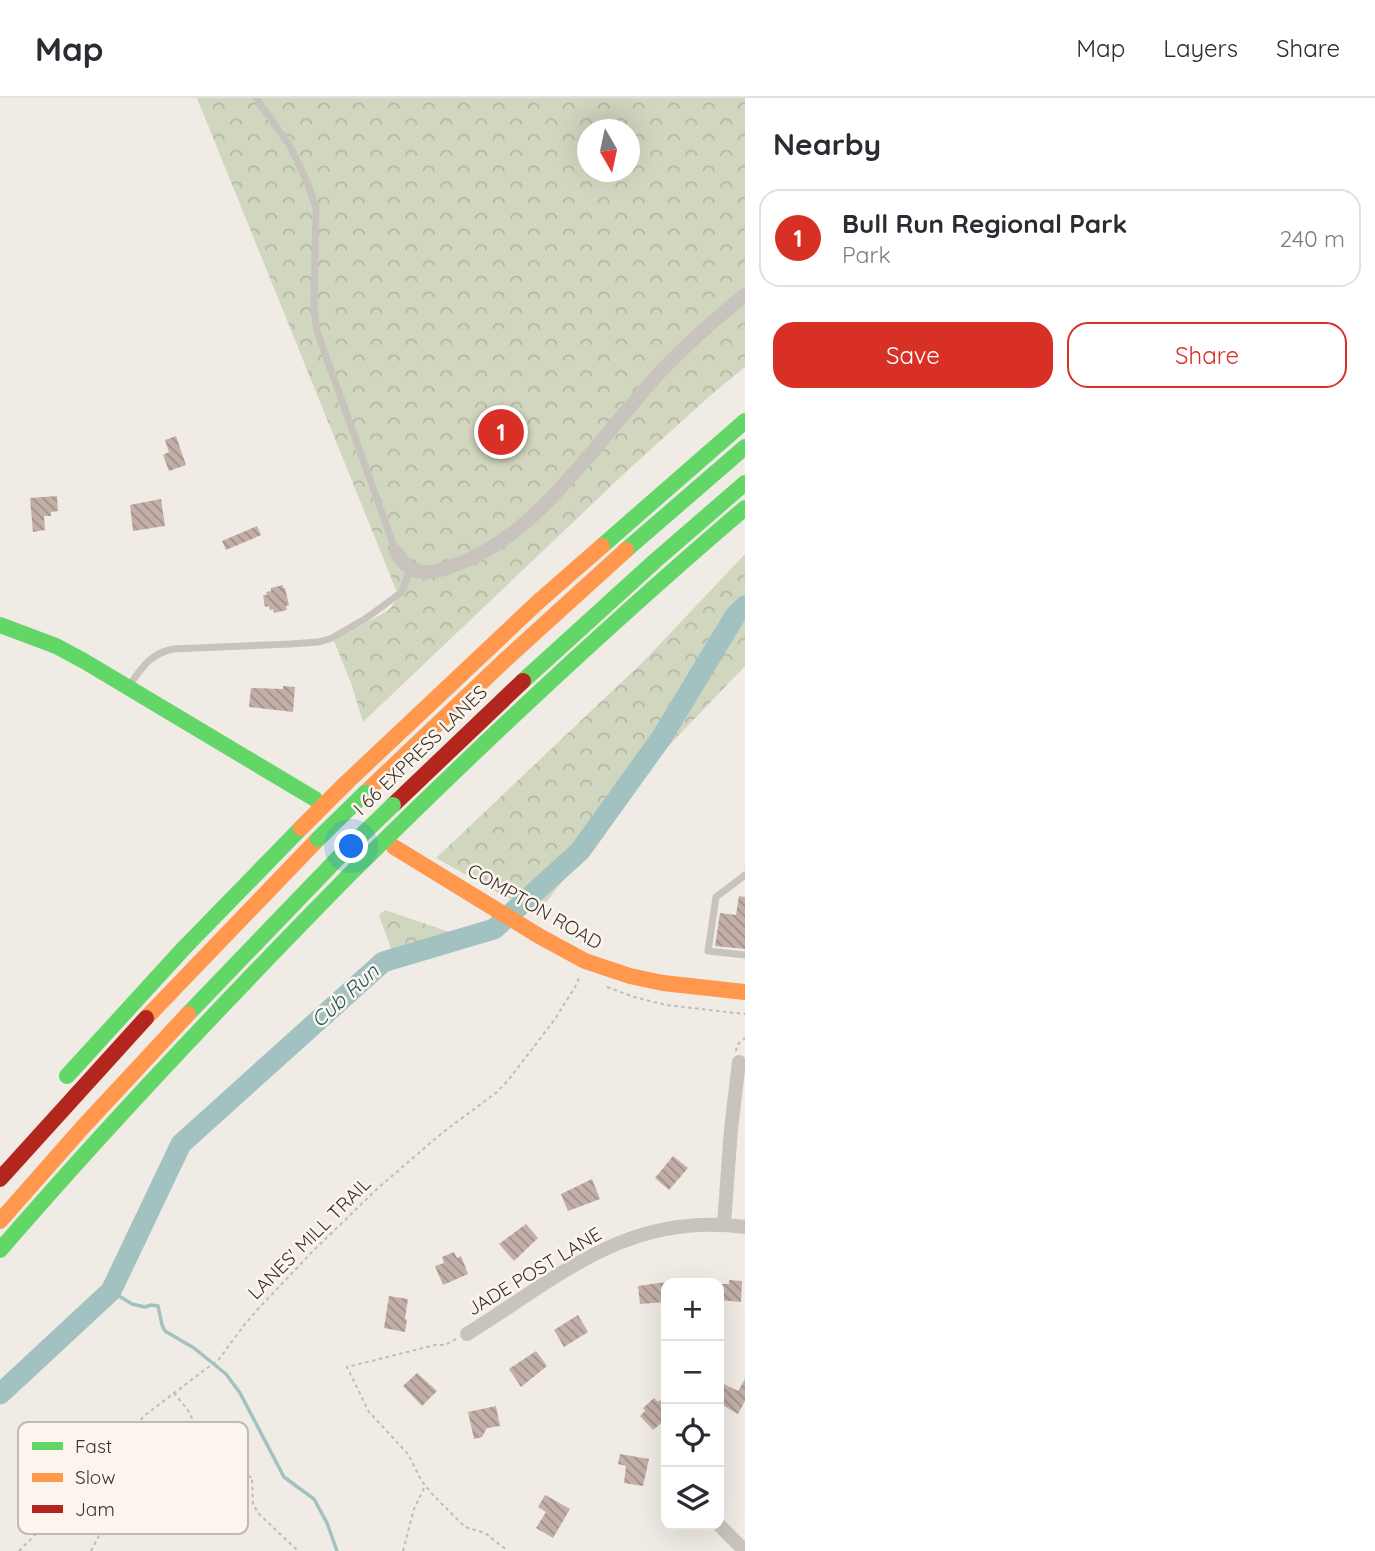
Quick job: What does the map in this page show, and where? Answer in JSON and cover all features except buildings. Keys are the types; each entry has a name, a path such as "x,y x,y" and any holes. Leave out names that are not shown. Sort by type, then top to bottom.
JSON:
{"main road":[{"path":"58,1085 139,996 346,783 538,602 745,421"},
{"name":"I 66 EXPRESS LANES","path":"0,1179 151,1011 318,839 446,714 576,594 745,447"},
{"name":"I 66 EXPRESS LANES","path":"0,1221 173,1029 339,857 571,638 745,483"},
{"path":"0,1250 174,1056 356,868 545,686 745,508"},
{"path":"0,625 56,646 315,799"},
{"name":"COMPTON ROAD","path":"394,847 482,902 585,961 630,976 663,983 745,992"}],"street":[{"path":"396,552 404,564 425,573 446,569 480,555 515,532 562,488 665,367 704,329 745,295"},
{"path":"724,1224 739,1062"},
{"name":"JADE POST LANE","path":"467,1334 610,1246 670,1227 703,1223 745,1227"},
{"path":"724,1530 745,1551"}],"lane":[{"path":"256,98 290,146 316,208 314,309 317,331 396,552"},
{"path":"129,687 147,662 161,651 318,642 332,638 365,620 402,592 411,569"},
{"path":"745,876 716,897 708,951 745,955"}],"path":[{"name":"LANES' MILL TRAIL","path":"139,1422 219,1359 257,1310 378,1188 448,1128 497,1092 555,1019 575,987 585,961"},
{"path":"467,1334 445,1345 435,1345 347,1367 369,1412 408,1454 433,1495 465,1527 485,1533 508,1551"},
{"path":"174,1393 194,1422"},
{"path":"248,1476 252,1477 253,1504 258,1513 298,1551"},
{"path":"403,1551 414,1509 425,1485"},
{"name":"LANES' MILL TRAIL","path":"19,1551 36,1534"},
{"path":"91,1551 100,1534"}],"green space":[{"path":"197,98 745,98 745,367 628,470 363,722 334,641 389,610 399,597"},
{"path":"745,554 745,666 657,758 537,914 436,858 645,660"},
{"path":"385,910 461,936 397,965 379,915"}],"waterway":[{"name":"Cub Run","path":"0,1394 111,1291 181,1144 383,962 494,929 580,851 662,737 735,616 745,606"},
{"path":"111,1291 132,1304 158,1306 165,1331 194,1348 226,1374 240,1393 284,1477 314,1499 327,1523 337,1551"}],"traffic: fast":[{"path":"602,546 745,421"},
{"path":"626,550 745,447"},
{"path":"523,681 745,483"},
{"path":"409,816 574,659 745,508"},
{"path":"0,625 56,646 84,661 315,799"},
{"path":"318,839 365,793"},
{"path":"339,857 393,805"},
{"path":"356,868 409,816"},
{"path":"67,1076 184,948 301,828"},
{"path":"188,1014 339,857"},
{"path":"0,1250 175,1056 356,868"}],"traffic: slow":[{"path":"346,783 538,602 602,546"},
{"path":"365,793 626,550"},
{"path":"301,828 346,783"},
{"path":"146,1018 318,839"},
{"path":"394,847 539,936 585,961 630,976 663,983 745,992"},
{"path":"0,1221 188,1014"}],"traffic: jam":[{"path":"393,805 523,681"},
{"path":"0,1179 146,1018"}],"place":[{"name":"Bull Run Regional Park","path":"501,432"}]}
